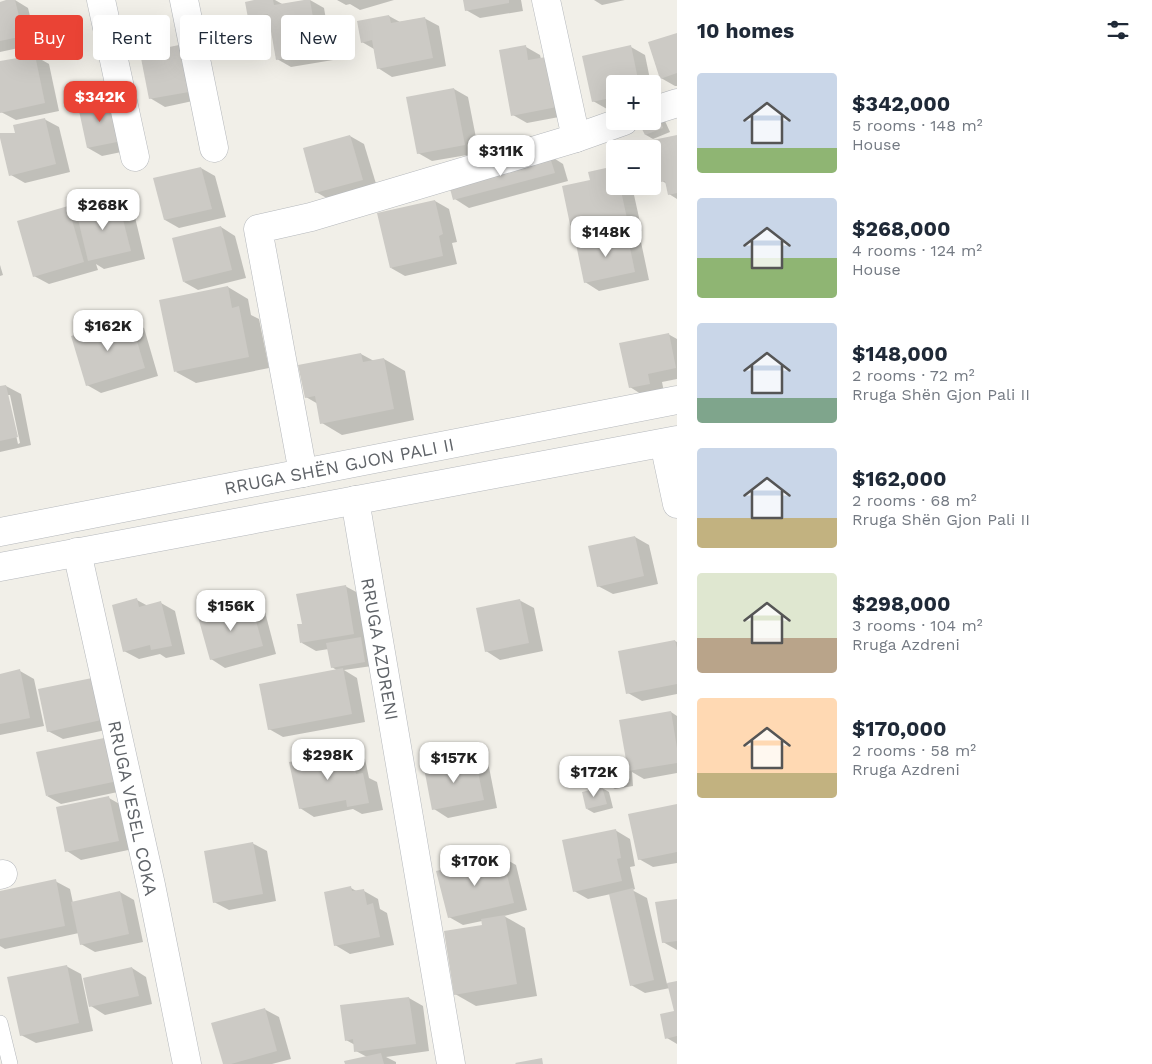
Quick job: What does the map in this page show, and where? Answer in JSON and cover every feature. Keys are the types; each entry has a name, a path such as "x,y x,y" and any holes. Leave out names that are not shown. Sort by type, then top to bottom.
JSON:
{"street":[{"path":"101,0 135,157"},
{"path":"184,0 214,148"},
{"path":"546,0 576,138"},
{"path":"661,108 677,103"},
{"path":"303,473 258,229 311,217 606,127"},
{"name":"RRUGA SHËN GJON PALI II","path":"0,532 677,400"},
{"path":"670,441 677,504"},
{"name":"RRUGA SHËN GJON PALI II","path":"0,567 670,441"},
{"name":"RRUGA AZDRENI","path":"355,500 451,1064"},
{"name":"RRUGA VESEL COKA","path":"77,552 151,884 187,1064"}],"lane":[{"path":"0,1023 10,1064"}],"building":[{"path":"15,0 19,15 15,15 15,38 0,41 0,2"},
{"path":"273,0 274,5 310,0 313,15 281,15 281,59 276,60 271,31 271,15 247,15 245,2"},
{"path":"463,0 509,0 509,3 465,11"},
{"path":"389,15 391,23 425,17 433,58 377,69 372,40 361,43 357,21"},
{"path":"677,33 677,73 661,79 648,42"},
{"path":"179,45 180,60 182,60 189,92 149,99 141,60 170,60 170,47"},
{"path":"526,45 528,60 552,56 562,106 511,116 499,50"},
{"path":"631,45 637,75 606,75 606,99 592,102 582,56"},
{"path":"15,58 15,60 36,60 45,103 0,113 0,61"},
{"path":"454,88 465,145 417,154 406,97"},
{"path":"114,99 122,141 87,148 78,106"},
{"path":"45,118 56,164 9,176 0,133 15,133 13,125"},
{"path":"642,130 658,130 645,135"},
{"path":"350,135 363,180 315,193 303,148"},
{"path":"677,135 677,193 668,195 665,181 661,182 661,140 653,140"},
{"path":"549,154 555,173 453,200 448,181"},
{"path":"201,167 212,209 164,220 153,178"},
{"path":"606,168 606,195 622,195 628,223 572,234 562,186 590,180 588,172"},
{"path":"118,200 131,251 88,261 76,211"},
{"path":"435,200 443,234 439,236 443,256 390,268 377,213"},
{"path":"68,206 84,262 33,277 17,221"},
{"path":"221,226 232,270 183,282 172,238"},
{"path":"627,233 635,272 584,283 576,244"},
{"path":"228,286 232,308 239,306 249,357 174,372 159,300"},
{"path":"130,318 145,368 86,386 71,336"},
{"path":"669,333 676,368 648,374 650,384 629,388 619,343"},
{"path":"361,353 363,362 384,358 394,409 320,424 315,396 305,398 298,365"},
{"path":"6,385 18,437 0,441 0,386"},
{"path":"635,536 644,576 597,587 588,546"},
{"path":"346,585 354,634 300,643 297,624 302,624 296,594"},
{"path":"137,598 139,607 161,601 172,646 151,650 150,645 123,652 112,605"},
{"path":"520,599 529,643 485,652 476,608"},
{"path":"251,603 263,646 210,660 198,617"},
{"path":"361,637 365,662 331,668 326,643"},
{"path":"675,640 677,648 677,684 626,694 618,651"},
{"path":"343,668 352,714 268,730 259,684"},
{"path":"20,669 30,718 0,724 0,674"},
{"path":"97,677 106,719 47,732 38,689"},
{"path":"671,711 677,748 677,763 628,771 619,720"},
{"path":"109,737 118,781 46,796 36,752"},
{"path":"351,750 356,774 363,773 369,803 347,807 346,800 299,809 289,762"},
{"path":"475,758 484,800 432,810 424,768"},
{"path":"625,767 627,783 606,785 605,770"},
{"path":"602,787 607,804 586,809 582,792"},
{"path":"109,796 119,841 65,852 56,807"},
{"path":"677,804 677,852 638,860 628,814"},
{"path":"616,829 621,858 617,859 622,881 573,892 562,840"},
{"path":"253,842 263,894 213,903 204,851"},
{"path":"502,855 514,903 448,918 436,871"},
{"path":"56,879 65,926 0,939 0,891"},
{"path":"351,886 352,891 364,889 367,905 373,903 380,937 334,946 324,892"},
{"path":"633,888 654,980 630,986 609,894"},
{"path":"120,891 129,934 80,945 71,902"},
{"path":"677,899 677,941 662,943 655,902"},
{"path":"505,915 517,984 454,995 444,931 482,925 481,919"},
{"path":"67,965 79,1023 20,1036 7,977"},
{"path":"132,967 139,996 89,1007 83,978"},
{"path":"677,981 677,1036 665,1039 660,1014 674,1011 667,983"},
{"path":"409,997 416,1044 354,1052 353,1039 345,1041 340,1005"},
{"path":"265,1008 277,1051 231,1064 223,1064 211,1023"},
{"path":"381,1053 384,1064 345,1064 344,1061"},
{"path":"542,1058 543,1064 515,1063"}]}
